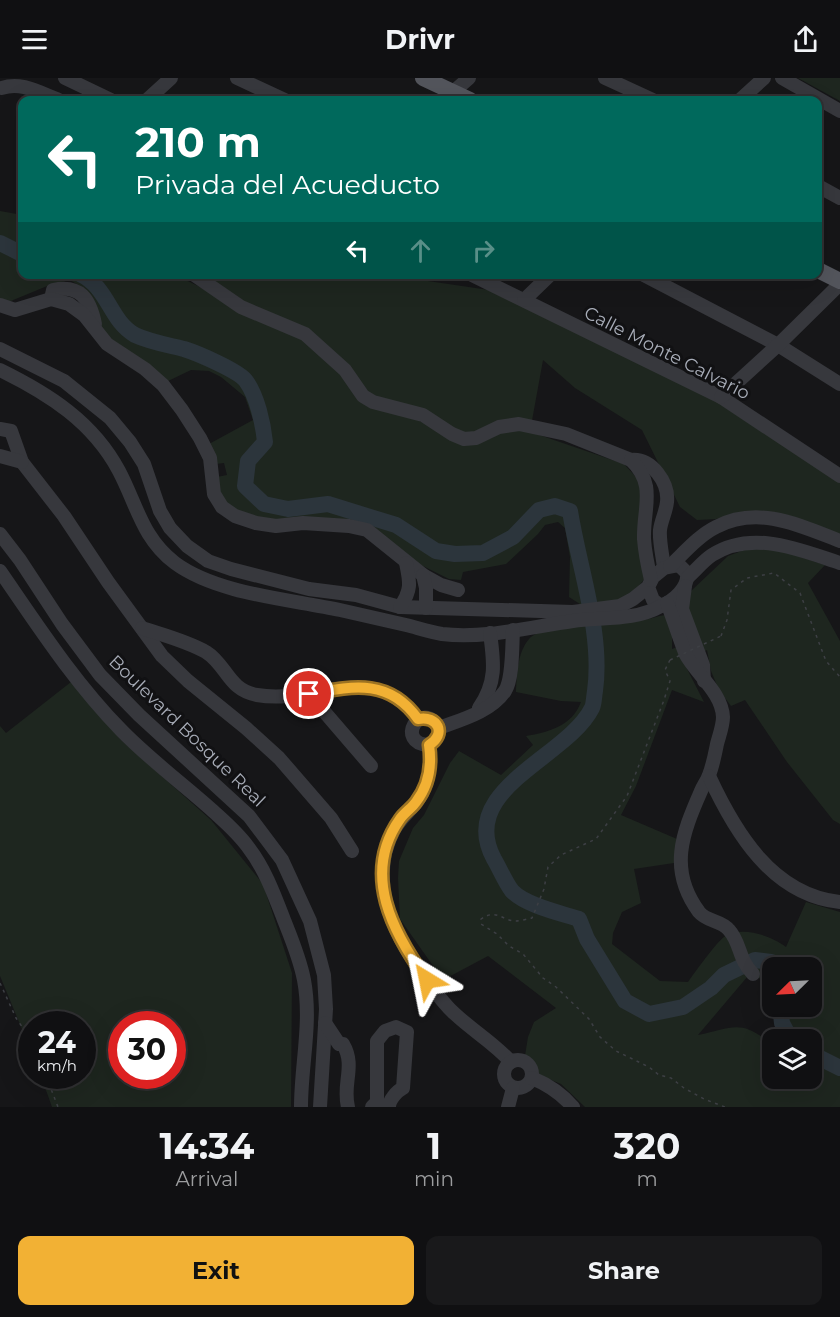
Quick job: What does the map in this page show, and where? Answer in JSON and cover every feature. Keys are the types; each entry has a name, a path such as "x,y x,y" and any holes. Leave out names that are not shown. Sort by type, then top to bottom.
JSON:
{"main road":[{"path":"423,78 449,96"},
{"path":"822,272 840,283"}],"street":[{"path":"65,78 98,96"},
{"path":"151,96 171,78"},
{"path":"237,78 276,96"},
{"path":"449,96 469,78"},
{"path":"605,78 643,96"},
{"path":"744,96 764,78"},
{"path":"782,78 814,96"},
{"path":"1,91 12,84 49,96"},
{"path":"822,101 840,111"},
{"path":"822,188 840,198"},
{"path":"200,279 241,307 305,334 345,370 363,396 373,402 423,415 464,439 476,438 499,427 519,424 566,434 631,460 642,474 648,494 644,531 653,600 664,604 685,652 714,694 721,708 723,719 709,776 684,834 680,867 689,896 705,919 718,922 729,929 747,967"},
{"name":"Calle Monte Calvario","path":"480,279 721,397 840,476"},
{"path":"524,300 546,279"},
{"path":"652,279 778,345 840,384"},
{"path":"721,397 778,345 840,283"},
{"path":"0,306 15,309 51,298 69,304 84,315 107,344 145,369 163,385 182,410 210,458 214,494 222,507 235,516 256,523 276,526 303,523 349,526 367,531 423,575 441,585 458,590"},
{"path":"0,349 64,381 110,418 130,442 144,464 165,521 187,546 208,561 309,589 356,595 400,607 573,616"},
{"path":"29,384 37,369"},
{"path":"0,370 29,384 61,405 83,422 104,445 120,473 145,531 174,562 219,584 272,598 304,602 441,634 467,635 513,630 573,616 620,611 635,616 650,613 681,591 687,581 714,554 749,542 765,542 840,563"},
{"path":"0,429 11,431 22,462 64,516 108,582 162,656 279,758 331,818 352,851"},
{"path":"0,456 22,462"},
{"path":"631,460 637,459 647,464 662,480 668,499 660,530 667,567"},
{"path":"620,611 667,567 715,527 751,516 770,518 840,541"},
{"path":"644,531 650,527 660,530"},
{"name":"Boulevard Bosque Real","path":"0,534 100,675 139,715 249,816 282,860 302,899 317,943 324,975 322,1106"},
{"path":"400,607 409,595 410,581 406,562"},
{"path":"667,567 682,567 687,581 682,609 703,665 704,681"},
{"path":"0,571 87,694 123,732 208,806 248,846 271,885 296,950 304,978 308,1006 301,1076 301,1107"},
{"path":"423,575 426,588 426,608"},
{"path":"304,602 309,589"},
{"path":"142,628 208,653 231,682 242,690 257,695 309,694 364,687 380,689 409,706 418,719"},
{"path":"439,728 474,715 505,691 510,669 513,630"},
{"path":"474,715 489,694 494,659 490,633"},
{"path":"493,669 510,669"},
{"path":"309,694 371,766"},
{"path":"427,717 435,721 439,728 439,735 429,745 421,745 414,740 411,733 418,719 427,717"},
{"path":"429,745 431,758 428,781 417,801 400,818 388,841 383,867 384,897 392,923 405,950 436,993 453,1013 498,1048 511,1062"},
{"path":"709,776 734,824 760,860 774,873 811,895 840,902"},
{"path":"280,908 302,899"},
{"path":"325,1023 349,1054 346,1085 348,1107"},
{"path":"372,1107 377,1102 377,1041 385,1031 396,1027 407,1032 403,1088 399,1090 388,1107"},
{"path":"324,1051 339,1044"},
{"path":"520,1060 529,1065 532,1078 522,1088 513,1088 506,1082 504,1073 511,1062 520,1060"},
{"path":"532,1078 561,1094 573,1107"},
{"path":"508,1107 513,1088"}],"path":[{"path":"725,1107 704,1099 671,1078 659,1076 649,1067 616,1051 600,1037 589,1018 543,978 523,954 481,924 481,919 486,915 496,914 514,922 532,918 544,889 548,867 561,855 596,839 627,796 664,700 670,681 665,670 670,660 721,636 727,620 731,590 747,578 774,573 800,593 826,661 840,677"},
{"path":"0,983 18,1021"},
{"path":"51,1089 58,1107"}],"shaded area":[{"path":"798,78 840,78 840,101"},
{"path":"0,211 18,214 18,279 183,279 303,336 374,407 400,412 465,442 492,438 504,430 519,428 624,464 637,478 645,494 647,576 631,595 611,603 583,606 569,597 570,557 565,528 558,522 545,525 506,564 463,572 461,580 449,579 413,561 355,523 270,523 240,515 218,495 217,477 227,475 224,463 216,464 209,444 253,420 245,397 221,377 209,371 191,370 166,382 111,344 99,329 83,288 70,280 52,284 6,303 0,298"},
{"path":"209,279 414,279 489,290 716,401 840,482 840,534 794,517 746,511 716,519 697,520 680,507 642,430 575,388 543,360 531,426 469,435 373,399 333,352 247,305"},
{"path":"750,548 776,549 825,565 808,583 840,641 840,824 833,820 787,762 745,700 731,706 719,690 711,671 707,650 684,663 704,702 672,690 636,786 621,815 677,839 674,863 634,869 641,903 622,912 613,933 612,944 660,981 688,982 724,937 739,932 756,933 786,947 806,902 840,912 840,1107 585,1107 561,1084 539,1075 525,1056 528,1037 534,1022 556,1008 488,956 443,980 400,919 399,861 413,828 424,815 450,763 459,751 501,775 533,745 526,736 543,732 566,722 581,702 561,701 516,692 520,657 529,639 537,633 550,629 643,620 665,615 672,634 672,649 699,639 685,606 691,591 728,556","holes":["762,957 822,957 822,1017 786,1018 793,1029 822,1029 822,1089 762,1089 762,1038 752,1031 736,1027 698,1035 748,976 762,979"]},
{"path":"71,682 120,739 211,820 263,884 292,973 291,1107 52,1107 46,1089 96,1089 96,1011 18,1011 18,1020 0,976 0,726 6,733"}],"waterway":[{"path":"0,243 18,252"},
{"path":"88,279 97,287 126,329 135,335 198,354 227,368 246,381 259,410 265,442 248,461 245,486 264,504 288,509 328,504 396,525 436,551 455,554 483,553 513,537 539,510 555,506 570,511 596,646 597,669 593,704 579,726 519,776 502,794 490,813 486,834 494,859 509,887 518,896 543,908 579,919 587,939 625,1001 649,1014 683,1007 711,988 724,975 755,960 762,961"},
{"path":"781,1017 785,1029"},
{"path":"822,1059 840,1068"}],"route":[{"path":"309,694 364,687 380,689 409,706 418,719 427,717 435,721 439,728 439,735 429,745 431,758 428,781 417,801 400,818 388,841 383,867 384,897 392,923 405,950 427,980"}]}
